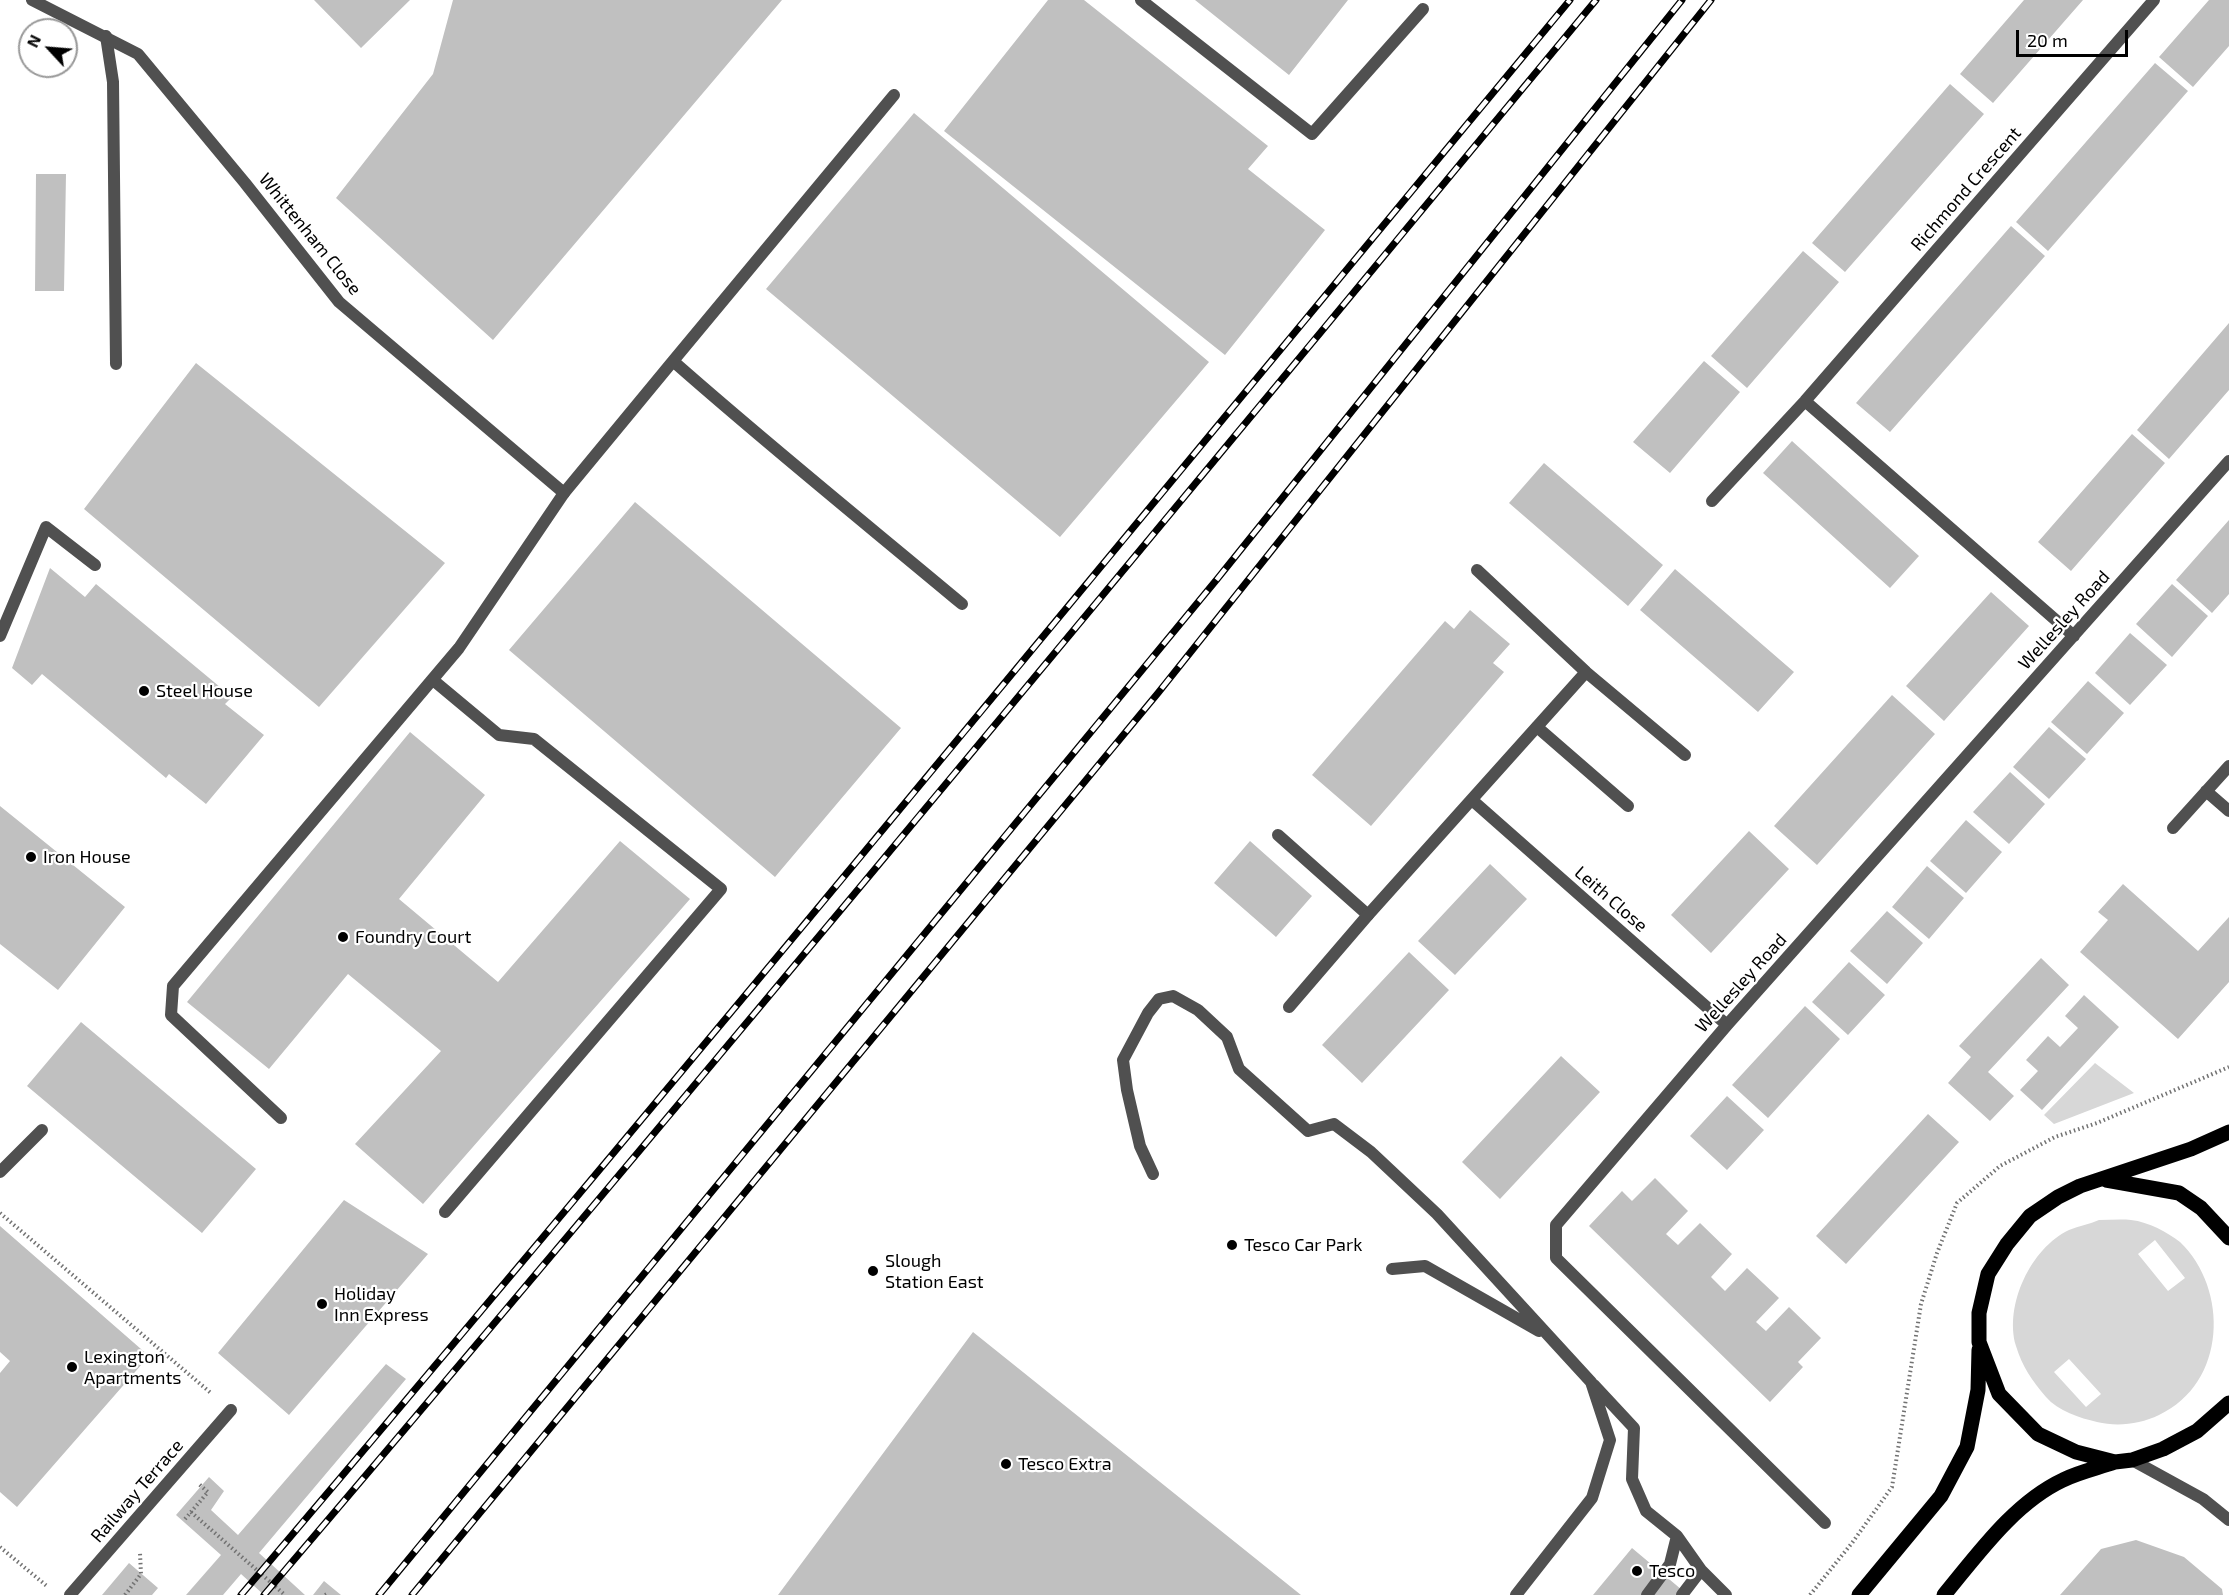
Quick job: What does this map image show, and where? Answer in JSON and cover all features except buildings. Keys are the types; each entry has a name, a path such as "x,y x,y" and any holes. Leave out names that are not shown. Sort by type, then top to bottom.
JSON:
{"main road":[{"path":"1859,1595 1941,1496 1966,1447 1978,1390 1979,1313 1988,1274 2007,1244 2030,1216 2058,1197 2080,1186 2191,1149 2229,1131"},
{"path":"2103,1180 2179,1193 2201,1208 2229,1238"},
{"path":"1979,1342 1999,1394 2038,1434 2076,1452 2115,1462"},
{"path":"1944,1595 2019,1509 2062,1480 2163,1449 2197,1431 2229,1403"}],"street":[{"name":"Whittenham Close","path":"32,0 138,54 245,183 339,302 564,493"},
{"path":"1141,0 1312,134 1423,9"},
{"name":"Richmond Crescent","path":"1712,501 1805,401 2154,0"},
{"path":"106,36 113,82 116,364"},
{"path":"281,1118 171,1015 173,986 459,648 564,493 894,95"},
{"path":"673,361 962,604"},
{"path":"1805,401 2074,636"},
{"name":"Wellesley Road","path":"1825,1523 1556,1258 1556,1226 1727,1025 2229,461"},
{"path":"0,636 46,527 95,565"},
{"path":"1477,570 1586,672 1685,755"},
{"path":"1289,1007 1368,915 1586,672"},
{"path":"433,680 500,735 534,739 721,889 445,1212"},
{"path":"1537,727 1628,806"},
{"path":"2173,828 2229,766"},
{"path":"2206,792 2229,811"},
{"name":"Leith Close","path":"1472,800 1727,1025"},
{"path":"1278,835 1368,915"},
{"path":"1153,1174 1140,1146 1127,1090 1123,1060 1148,1013 1159,999 1173,996 1198,1010 1227,1037 1239,1069 1308,1131 1334,1124 1371,1152 1437,1214 1634,1428 1632,1479 1646,1511 1677,1536 1701,1570 1726,1595"},
{"path":"0,1172 42,1130"},
{"path":"1392,1269 1425,1266 1550,1337"},
{"path":"1521,1594 1592,1498 1610,1440 1591,1382"},
{"name":"Railway Terrace","path":"70,1595 231,1410"},
{"path":"2132,1460 2203,1499 2229,1520"},
{"path":"1647,1595 1670,1564 1677,1536"},
{"path":"1682,1595 1701,1570"}],"path":[{"path":"0,1213 231,1410"},
{"path":"185,1519 208,1492"},
{"path":"191,1512 285,1595"},
{"path":"0,1547 49,1588"},
{"path":"125,1595 141,1574"}],"shaded area":[{"path":"2095,1063 2134,1093 2054,1124 2044,1115"},
{"path":"2099,1220 2138,1221 2157,1228 2180,1242 2196,1262 2207,1284 2213,1309 2213,1334 2208,1359 2198,1381 2181,1400 2159,1415 2144,1421 2121,1424 2097,1422 2063,1410 2046,1397 2032,1379 2016,1346 2013,1330 2017,1296 2032,1264 2055,1238 2069,1230","holes":["2155,1240 2185,1278 2168,1291 2138,1254","2069,1359 2101,1394 2086,1407 2054,1372"]}],"railway":[{"path":"241,1595 742,999 1570,0"},
{"path":"264,1595 766,999 1596,0"},
{"path":"379,1595 1218,578 1682,0"},
{"path":"412,1595 1158,693 1711,0"}],"place":[{"name":"Steel House","path":"144,691"},
{"name":"Iron House","path":"31,857"},
{"name":"Foundry Court","path":"343,937"},
{"name":"Tesco Car Park","path":"1232,1245"},
{"name":"Slough Station East","path":"873,1271"},
{"name":"Holiday Inn Express","path":"322,1304"},
{"name":"Lexington Apartments","path":"72,1367"},
{"name":"Tesco Extra","path":"1006,1464"},
{"name":"Tesco","path":"1637,1571"}]}
